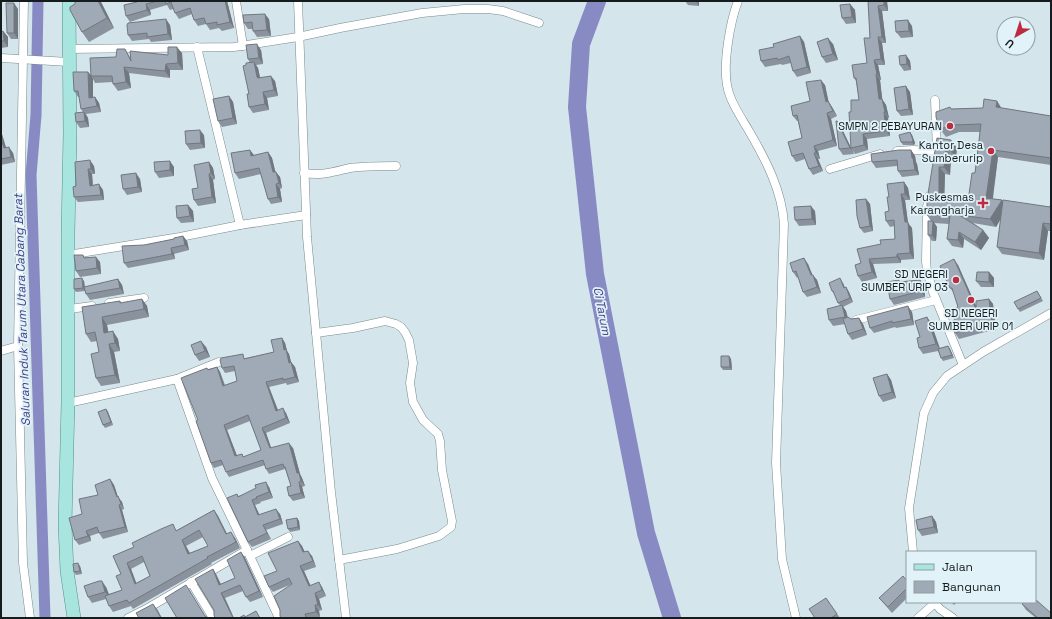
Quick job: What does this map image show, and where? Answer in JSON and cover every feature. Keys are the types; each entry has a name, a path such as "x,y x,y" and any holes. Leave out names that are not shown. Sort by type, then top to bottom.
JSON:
{"main road":[{"path":"69,1 66,57 70,134 68,403 65,525 67,571 74,618"}],"street":[{"path":"24,1 27,60 18,346 23,563 30,618"},
{"path":"236,1 243,46"},
{"path":"298,1 298,37 306,215 331,492 346,618"},
{"path":"738,1 728,36 726,72 727,85 734,104 776,184 784,212 776,463 782,558 796,618"},
{"path":"1,58 27,60 197,47 243,46 422,13 464,9 488,9 503,11 539,23"},
{"path":"197,47 240,225"},
{"path":"830,169 874,154 903,150 936,154 935,100"},
{"path":"304,173 329,174 350,168 396,166"},
{"path":"930,184 927,207 927,271 936,300 963,365"},
{"path":"68,255 306,215"},
{"path":"69,309 144,298"},
{"path":"856,320 936,300"},
{"path":"913,551 909,508 924,413 933,393 947,376 963,365 1051,312"},
{"path":"316,333 353,328 385,321 401,326 409,340 413,363 410,383 413,402 423,420 438,434 440,441 442,470 452,521 450,527 439,536 397,548 339,560"},
{"path":"1,350 18,346"},
{"path":"68,403 177,379 218,362"},
{"path":"177,379 212,478 279,618"},
{"path":"128,618 148,608 191,582 248,553 288,537"},
{"path":"191,582 213,618"},
{"path":"918,618 934,603 953,618"}],"building":[{"path":"75,1 98,1 107,18 82,32 70,10 70,7 75,4"},
{"path":"137,1 158,1 146,4 147,10 126,16 124,5"},
{"path":"165,1 225,1 230,22 217,25 217,22 206,24 204,18 194,20 190,8 175,13 171,2 166,4"},
{"path":"868,1 884,1 884,5 878,6 882,37 878,37 881,59 874,60 879,99 882,99 885,112 886,131 863,134 864,145 851,148 849,112 851,112 851,100 859,100 856,78 854,78 852,65 867,63 864,38 870,38"},
{"path":"6,3 14,3 14,33 7,33"},
{"path":"850,4 852,17 842,18 840,5"},
{"path":"265,14 267,30 253,31 252,22 244,23 243,15"},
{"path":"166,19 168,34 147,37 147,33 128,35 128,23"},
{"path":"908,20 909,31 896,32 895,21"},
{"path":"3,31 4,41 1,41 1,32"},
{"path":"800,36 807,67 793,71 789,56 778,60 777,58 761,61 759,50 774,47 773,44"},
{"path":"828,38 833,54 822,57 817,42"},
{"path":"257,44 259,58 248,59 246,45"},
{"path":"168,47 177,47 178,63 166,64 165,71 124,67 126,82 113,84 112,76 91,76 90,58 116,57 117,49 125,49 131,61 130,51 168,55"},
{"path":"906,55 907,64 900,65 899,56"},
{"path":"254,62 257,77 271,76 274,90 263,92 265,104 249,107 247,94 249,94 243,66 246,65 246,63"},
{"path":"73,72 88,72 89,98 95,97 97,106 81,109 78,91 74,91"},
{"path":"821,80 826,102 828,101 833,111 827,113 833,140 814,146 816,153 814,153 819,166 809,169 803,153 792,156 788,142 802,138 797,115 793,116 791,106 810,101 806,82"},
{"path":"906,86 909,109 897,111 894,88"},
{"path":"229,96 233,118 218,121 213,99"},
{"path":"984,99 997,101 996,107 1051,116 1051,158 993,150 986,198 1002,200 990,219 959,215 983,230 975,242 959,232 958,240 947,239 950,216 927,215 927,200 937,138 951,140 950,150 946,149 944,167 939,167 939,198 968,201 972,173 975,173 981,124 954,125 940,129 936,112 950,107 951,109 983,108"},
{"path":"84,112 85,121 76,122 75,113"},
{"path":"837,121 850,148 839,149"},
{"path":"200,130 201,143 186,144 185,131"},
{"path":"910,132 913,140 912,142 901,142 899,135"},
{"path":"1,139 4,148 9,147 11,157 1,159"},
{"path":"250,150 251,156 268,152 273,172 276,172 279,183 276,184 278,197 268,199 259,168 235,173 231,153"},
{"path":"911,150 915,170 898,171 897,160 872,162 871,154"},
{"path":"90,160 91,169 88,169 90,186 99,184 101,195 74,197 73,187 76,186 75,162"},
{"path":"170,161 170,170 155,172 154,162"},
{"path":"209,162 212,197 194,200 192,189 198,188 194,165"},
{"path":"136,173 138,187 123,189 121,175"},
{"path":"904,182 905,194 901,194 905,222 908,222 910,253 897,254 897,257 869,259 872,272 858,276 855,265 861,263 857,249 881,244 880,240 895,239 894,220 886,221 885,212 889,211 887,184"},
{"path":"866,199 870,226 860,228 857,216 856,200"},
{"path":"1003,200 1050,207 1051,202 1051,224 1043,223 1039,253 997,247"},
{"path":"188,205 190,216 177,218 176,206"},
{"path":"811,206 812,219 795,220 794,207"},
{"path":"928,221 933,221 932,235 928,235"},
{"path":"183,236 185,245 171,248 172,254 124,263 122,246 144,245"},
{"path":"74,255 83,255 84,258 96,257 97,268 76,271"},
{"path":"804,258 811,275 813,275 817,287 803,292 796,271 793,272 790,263"},
{"path":"954,259 976,309 976,301 989,299 992,325 981,326 955,333 952,321 955,320 951,310 958,307 952,288 950,288 940,266"},
{"path":"977,272 989,272 989,282 976,281"},
{"path":"82,278 83,288 74,289 74,279"},
{"path":"840,278 844,288 846,287 850,298 838,303 829,283"},
{"path":"118,279 120,288 86,294 84,287"},
{"path":"899,280 899,282 920,280 921,291 890,299 887,282"},
{"path":"1037,291 1041,298 1018,309 1014,302"},
{"path":"142,299 144,309 102,317 104,333 113,331 115,343 109,344 115,375 96,378 91,354 99,352 95,332 86,334 82,307"},
{"path":"842,305 845,317 829,320 827,309"},
{"path":"908,306 911,319 892,323 892,321 870,328 867,317"},
{"path":"848,317 851,319 859,318 863,329 848,334 843,319"},
{"path":"927,317 936,344 919,348 917,338 920,337 915,321"},
{"path":"282,338 284,350 286,349 289,363 291,362 295,377 266,382 276,411 283,408 286,418 262,428 270,448 289,443 297,473 299,473 301,481 299,482 301,493 289,496 287,487 291,486 283,464 266,469 263,460 226,472 221,460 211,463 196,421 198,420 181,378 207,368 208,370 217,367 223,386 237,381 234,366 222,368 221,358 243,354 244,359 274,352 271,340","holes":["248,415 261,450 243,457 242,454 235,456 224,425"]},
{"path":"201,341 205,351 195,355 191,345"},
{"path":"948,346 952,355 941,358 938,349"},
{"path":"721,356 729,356 730,367 721,367"},
{"path":"887,374 892,392 879,396 873,378"},
{"path":"106,409 111,422 103,425 98,412"},
{"path":"110,479 121,504 119,505 125,527 99,533 97,527 86,531 88,536 75,540 69,518 82,514 79,499 98,495 95,485"},
{"path":"266,482 269,492 252,500 258,515 276,509 280,519 263,525 267,533 248,542 227,498 237,494 238,497 256,488 255,485"},
{"path":"214,510 226,534 231,532 236,542 207,557 208,558 129,603 127,600 109,606 105,596 122,590 116,576 121,574 113,556 134,547 132,543 173,524 176,531","holes":["199,530 208,546 188,554 182,540","142,556 150,576 135,584 127,563"]},
{"path":"932,516 934,527 918,530 916,520"},
{"path":"297,518 298,527 288,529 286,520"},
{"path":"298,541 303,552 308,551 313,561 300,566 309,586 319,582 322,590 315,593 318,605 315,605 316,612 305,614 306,618 281,618 280,610 274,596 292,584 289,578 269,587 264,576 277,571 268,553"},
{"path":"241,552 259,591 246,597 240,585 221,593 233,618 215,618 214,610 195,579 213,569 219,585 235,578 227,560"},
{"path":"78,563 80,571 74,572 73,564"},
{"path":"903,576 906,580 906,589 888,607 879,598"},
{"path":"102,581 105,592 88,597 84,586"},
{"path":"186,585 205,616 208,618 177,618 165,598"},
{"path":"826,598 837,614 831,618 815,618 809,609"},
{"path":"1036,600 1051,613 1051,618 1038,618 1022,604 1036,603"},
{"path":"153,604 161,618 139,618 136,613"},
{"path":"256,611 260,618 239,618 244,615 245,617"}],"waterway":[{"name":"Saluran Induk Tarum Utara Cabang Barat","path":"38,1 36,115 31,175 45,618"},
{"name":"Ci Tarum","path":"597,1 581,44 577,107 595,274 646,533 672,618"}],"place":[{"name":"SMPN 2 PEBAYURAN","path":"950,126"},
{"name":"Kantor Desa Sumberurip","path":"991,151"},
{"name":"Puskesmas Karangharja","path":"983,203"},
{"name":"SD NEGERI SUMBER URIP 03","path":"956,280"},
{"name":"SD NEGERI SUMBER URIP 01","path":"971,300"}]}
